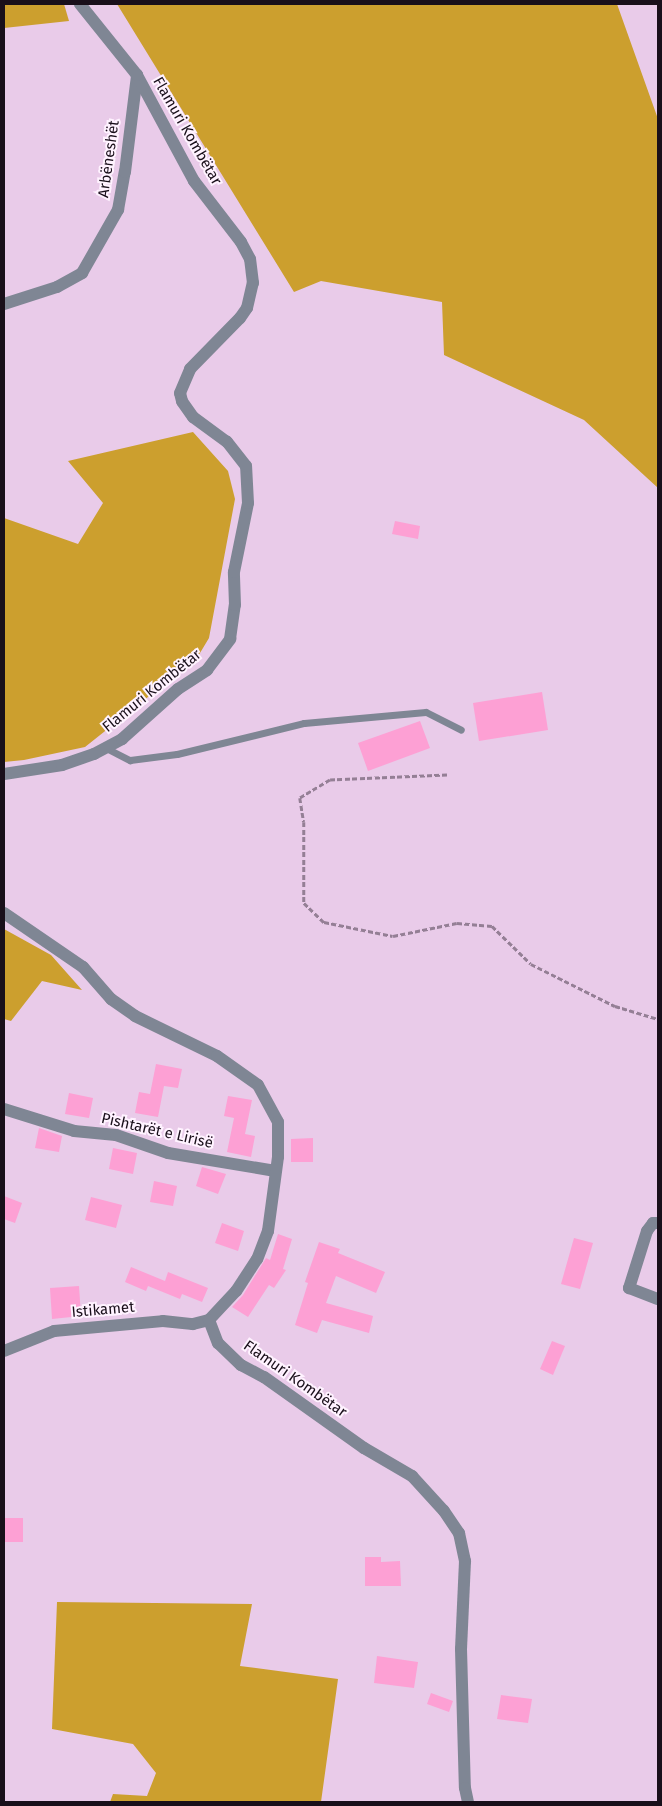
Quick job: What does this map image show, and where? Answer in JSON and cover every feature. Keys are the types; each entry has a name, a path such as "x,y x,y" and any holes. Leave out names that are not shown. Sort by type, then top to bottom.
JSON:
{"street":[{"path":"80,4 136,75"},
{"name":"Arbëneshët","path":"4,304 57,287 82,273 118,210 126,172 136,75"},
{"name":"Flamuri Kombëtar","path":"4,774 62,765 122,740 178,689 207,670 230,639 235,605 234,572 248,503 246,466 227,442 193,417 182,401 180,393 190,369 240,318 247,308 253,283 250,259 241,242 194,182 136,75"},
{"path":"4,913 83,968 111,999 135,1016 217,1056 258,1085 278,1122 276,1171 268,1231 257,1259 236,1291 209,1320"},
{"name":"Pishtarët e Lirisë","path":"4,1109 74,1131 116,1135 168,1153 276,1171"},
{"path":"658,1223 653,1223 646,1231 629,1288 658,1298"},
{"name":"Flamuri Kombëtar","path":"209,1320 218,1343 241,1365 264,1377 364,1448 412,1476 444,1511 459,1533 465,1561 461,1649 464,1788 468,1802"},
{"name":"Istikamet","path":"4,1351 54,1330 163,1321 193,1324 209,1320"}],"lane":[{"path":"106,748 130,760 167,755 304,723 426,712 462,730"}],"path":[{"path":"447,775 330,780 300,798 304,822 304,903 324,922 393,936 457,923 492,926 530,964 615,1006 658,1019"}],"shaded area":[{"path":"4,4 64,4 69,21 4,28"},
{"path":"117,4 617,4 658,119 658,488 584,420 444,355 442,302 321,281 294,292"},
{"path":"193,432 228,471 235,499 209,638 197,658 85,747 24,760 4,762 4,518 78,544 103,503 68,461"},
{"path":"4,929 51,955 82,990 42,981 11,1021 4,1019"},
{"path":"57,1602 252,1604 240,1666 338,1679 321,1802 110,1802 113,1794 147,1796 156,1773 133,1744 52,1729"}],"building":[{"path":"395,521 420,526 418,539 392,534"},
{"path":"542,692 548,730 479,741 473,703"},
{"path":"420,721 430,748 368,771 358,743"},
{"path":"156,1064 182,1069 178,1088 164,1086 158,1117 135,1113 139,1092 150,1094"},
{"path":"69,1093 93,1098 89,1118 65,1114"},
{"path":"228,1096 252,1100 245,1134 255,1136 251,1157 227,1152 234,1118 224,1116"},
{"path":"39,1128 62,1136 59,1152 35,1148"},
{"path":"313,1138 313,1162 291,1162 291,1139"},
{"path":"113,1148 137,1153 133,1174 109,1169"},
{"path":"202,1167 226,1174 218,1194 196,1186"},
{"path":"154,1181 177,1186 173,1206 150,1202"},
{"path":"4,1196 22,1203 15,1223 4,1219"},
{"path":"91,1197 122,1205 116,1228 85,1220"},
{"path":"222,1223 244,1231 238,1251 215,1243"},
{"path":"278,1234 292,1239 283,1269 286,1270 274,1288 269,1285 248,1317 232,1307 243,1295 266,1258 270,1260"},
{"path":"574,1238 593,1243 580,1289 561,1284"},
{"path":"319,1242 340,1249 338,1253 385,1272 376,1293 336,1276 326,1303 373,1316 369,1333 322,1320 317,1333 295,1325 308,1283 305,1282"},
{"path":"131,1267 165,1281 168,1272 208,1288 202,1302 182,1294 180,1299 148,1286 146,1291 125,1282"},
{"path":"79,1286 81,1316 52,1319 50,1288"},
{"path":"552,1341 565,1346 553,1375 540,1369"},
{"path":"4,1518 23,1518 23,1542 4,1542"},
{"path":"365,1557 381,1557 381,1562 400,1561 401,1586 365,1586"},
{"path":"377,1656 418,1662 414,1688 374,1683"},
{"path":"431,1693 453,1701 449,1712 427,1704"},
{"path":"501,1695 532,1699 528,1723 497,1719"}]}
